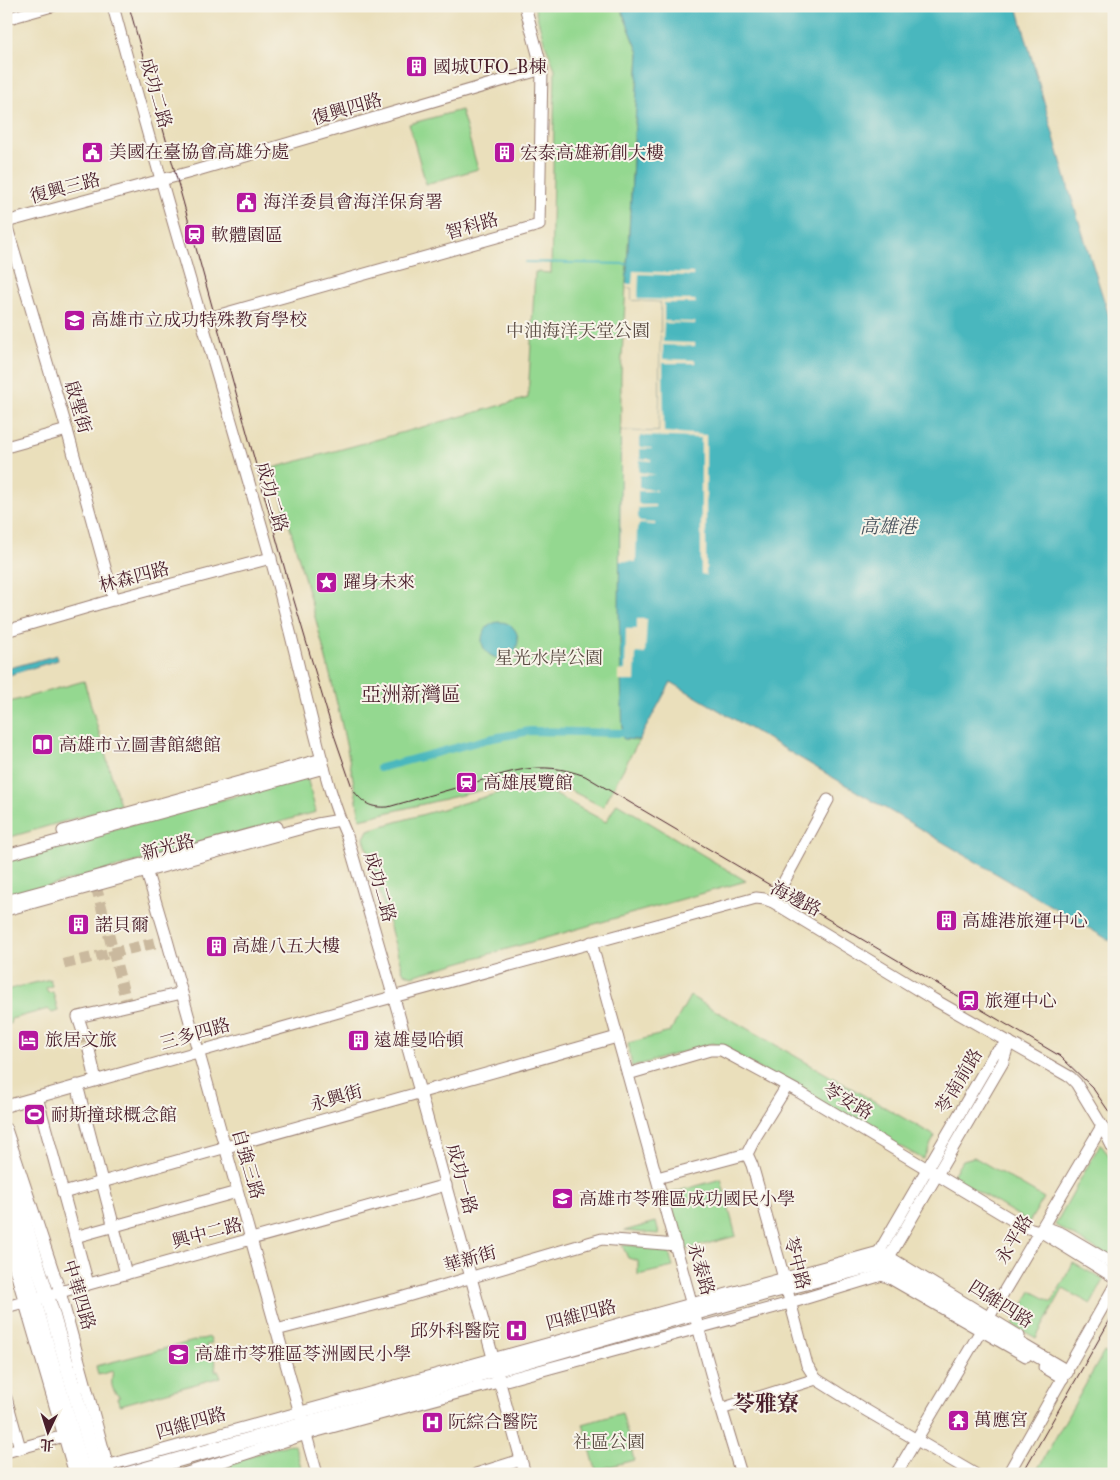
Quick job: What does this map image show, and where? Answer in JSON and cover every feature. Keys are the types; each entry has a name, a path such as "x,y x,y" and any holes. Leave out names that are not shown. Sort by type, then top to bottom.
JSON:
{"main road":[{"name":"中華四路","path":"6,1163 92,1472"},
{"name":"中華四路","path":"6,1203 42,1297"},
{"name":"四維四路","path":"128,1474 177,1453 303,1423 695,1315 785,1282 883,1262 1066,1373"}],"street":[{"path":"6,19 52,6"},
{"name":"成功二路","path":"113,6 161,180 271,558 338,816 347,836 394,998"},
{"name":"智科路","path":"202,320 539,225 542,69 525,6"},
{"name":"復興四路","path":"161,180 457,96 542,69"},
{"name":"復興三路","path":"6,223 161,180"},
{"name":"啟聖街","path":"6,223 67,430 114,600"},
{"path":"6,447 67,430"},
{"name":"林森四路","path":"6,631 271,558"},
{"path":"6,848 323,763"},
{"name":"新光路","path":"6,854 323,763"},
{"path":"773,902 828,800"},
{"name":"新光路","path":"6,901 317,824 338,816"},
{"name":"新光路","path":"6,910 145,867"},
{"name":"自強三路","path":"145,867 317,1474"},
{"name":"海邊路","path":"394,998 747,900 765,899 1070,1077 1076,1083 1102,1126 1114,1150"},
{"name":"永泰路","path":"591,942 721,1409 741,1474"},
{"path":"83,1032 78,1017 182,993"},
{"name":"三多四路","path":"6,1106 394,998"},
{"name":"成功一路","path":"394,998 525,1474"},
{"name":"永興街","path":"64,1193 617,1036"},
{"name":"苓南前路","path":"883,1262 932,1172 1003,1062 1009,1042"},
{"path":"89,1050 96,1080"},
{"name":"苓安路","path":"628,1074 710,1050 721,1050 787,1086 1024,1226 1040,1231 1114,1277"},
{"path":"77,1085 126,1274"},
{"path":"657,1178 747,1154 787,1086"},
{"path":"38,1097 88,1284"},
{"name":"永平路","path":"896,1474 1102,1126"},
{"name":"中華四路","path":"6,1128 42,1297 64,1436 92,1472"},
{"name":"苓中路","path":"747,1154 752,1165 807,1365 816,1380"},
{"name":"興中二路","path":"6,1307 446,1185"},
{"path":"75,1237 237,1192"},
{"name":"苓安路","path":"1040,1231 1050,1229 1063,1234 1114,1264"},
{"name":"中華四路","path":"6,1238 42,1297"},
{"name":"華新街","path":"276,1330 397,1299 602,1240 676,1245"},
{"name":"四維四路","path":"695,1315 790,1303 883,1262"},
{"path":"1008,1474 1114,1287"},
{"path":"721,1409 816,1380 975,1474"},
{"path":"6,1398 20,1448"},
{"name":"四維四路","path":"183,1474 303,1423"},
{"path":"6,1452 64,1436"},
{"path":"177,1453 183,1474"},
{"name":"四維四路","path":"92,1472 177,1453"},
{"path":"476,1474 521,1460"}],"green space":[{"path":"534,6 620,6 639,53 621,374 620,568 624,739 639,740 603,807 542,776 360,819 333,686 273,468 528,398 535,272 551,273 555,69 544,41"},
{"path":"461,110 478,169 426,184 409,124"},
{"path":"84,681 120,805 7,838 6,703"},
{"path":"307,777 316,812 6,898 6,858"},
{"path":"534,783 606,822 617,803 746,881 412,976 403,972 364,838 368,830"},
{"path":"50,979 52,986 46,988 48,993 53,992 58,1011 52,1013 48,1009 11,1019 10,1024 6,1025 6,990"},
{"path":"690,996 935,1136 923,1159 713,1043 632,1067 628,1043 670,1032"},
{"path":"1100,1144 1112,1159 1114,1171 1114,1260 1055,1225"},
{"path":"974,1157 1044,1198 1029,1222 952,1176 963,1160"},
{"path":"721,1179 736,1236 684,1250 668,1194"},
{"path":"656,1222 659,1234 624,1231"},
{"path":"622,1245 668,1248 673,1267 638,1275 638,1261 628,1258"},
{"path":"1073,1263 1104,1280 1091,1304 1063,1289 1036,1338 1013,1325 1031,1291 1052,1302"},
{"path":"210,1337 212,1343 206,1345 213,1354 216,1363 215,1371 218,1370 221,1377 120,1405 117,1398 120,1397 114,1392 112,1385 113,1371 98,1375 96,1366"},
{"path":"1104,1352 1114,1357 1114,1470 1111,1474 1035,1474"},
{"name":"社區公園","path":"622,1413 634,1460 596,1470 583,1424"},
{"path":"290,1444 295,1446 303,1474 189,1474"}],"water":[{"name":"高雄港","path":"620,6 1017,6 1069,190 1114,332 1114,943 671,682 639,740 623,739 619,612 621,431 659,432 661,302 632,300 632,288 626,287 639,53"},
{"path":"500,622 507,623 513,627 517,633 517,647 513,653 507,657 500,658 493,657 487,653 483,647 482,640 483,633 487,627 493,623"},
{"path":"57,655 58,660 6,676 6,669"}],"pier":[{"path":"633,271 693,273 693,276 639,274 638,299 695,300 696,303 664,303 664,321 695,322 695,324 664,323 663,342 695,343 695,346 663,345 663,359 695,360 695,363 663,363 664,432 706,435 706,575 701,574 701,438 640,436 640,447 652,449 640,449 640,459 651,459 651,461 640,460 639,472 656,475 639,476 639,488 656,491 638,491 638,503 641,505 655,505 655,507 638,508 638,519 640,522 655,523 655,525 640,524 637,528 636,562 620,561 621,431 659,432 661,302 632,300 632,288 626,287 626,284 632,284"},
{"path":"637,619 647,619 645,654 636,653 635,681 618,681 618,671 625,670 626,629 637,629"}],"waterway":[{"path":"525,262 627,264"},
{"path":"380,768 488,739 530,731 623,733"}],"tunnel":[{"path":"96,886 126,1001"},
{"path":"64,964 167,940"},
{"path":"83,1032 89,1050"}],"tram line":[{"path":"129,6 287,577 333,732 353,790 357,795 364,802 372,806 388,807 525,769 553,768 585,776 1060,1056 1092,1087 1114,1119"},
{"path":"1022,1474 1114,1313"}],"place":[{"name":"國城UFO_B棟","path":"417,67"},
{"name":"美國在臺協會高雄分處","path":"93,152"},
{"name":"宏泰高雄新創大樓","path":"504,153"},
{"name":"海洋委員會海洋保育署","path":"247,202"},
{"name":"軟體園區","path":"195,235"},
{"name":"高雄市立成功特殊教育學校","path":"75,320"},
{"name":"躍身未來","path":"327,582"},
{"name":"高雄市立圖書館總館","path":"43,745"},
{"name":"高雄展覽館","path":"467,783"},
{"name":"高雄港旅運中心","path":"946,921"},
{"name":"諾貝爾","path":"79,925"},
{"name":"高雄八五大樓","path":"216,946"},
{"name":"旅運中心","path":"969,1001"},
{"name":"旅居文旅","path":"29,1040"},
{"name":"遠雄曼哈頓","path":"358,1040"},
{"name":"耐斯撞球概念館","path":"35,1115"},
{"name":"高雄市苓雅區成功國民小學","path":"563,1199"},
{"name":"邱外科醫院","path":"516,1331"},
{"name":"高雄市苓雅區苓洲國民小學","path":"179,1354"},
{"name":"萬應宮","path":"958,1420"},
{"name":"阮綜合醫院","path":"432,1422"}],"district":[{"name":"亞洲新灣區","path":"411,694"},
{"name":"苓雅寮","path":"766,1403"}],"park label":[{"name":"中油海洋天堂公園","path":"578,331"},
{"name":"星光水岸公園","path":"549,658"}]}
